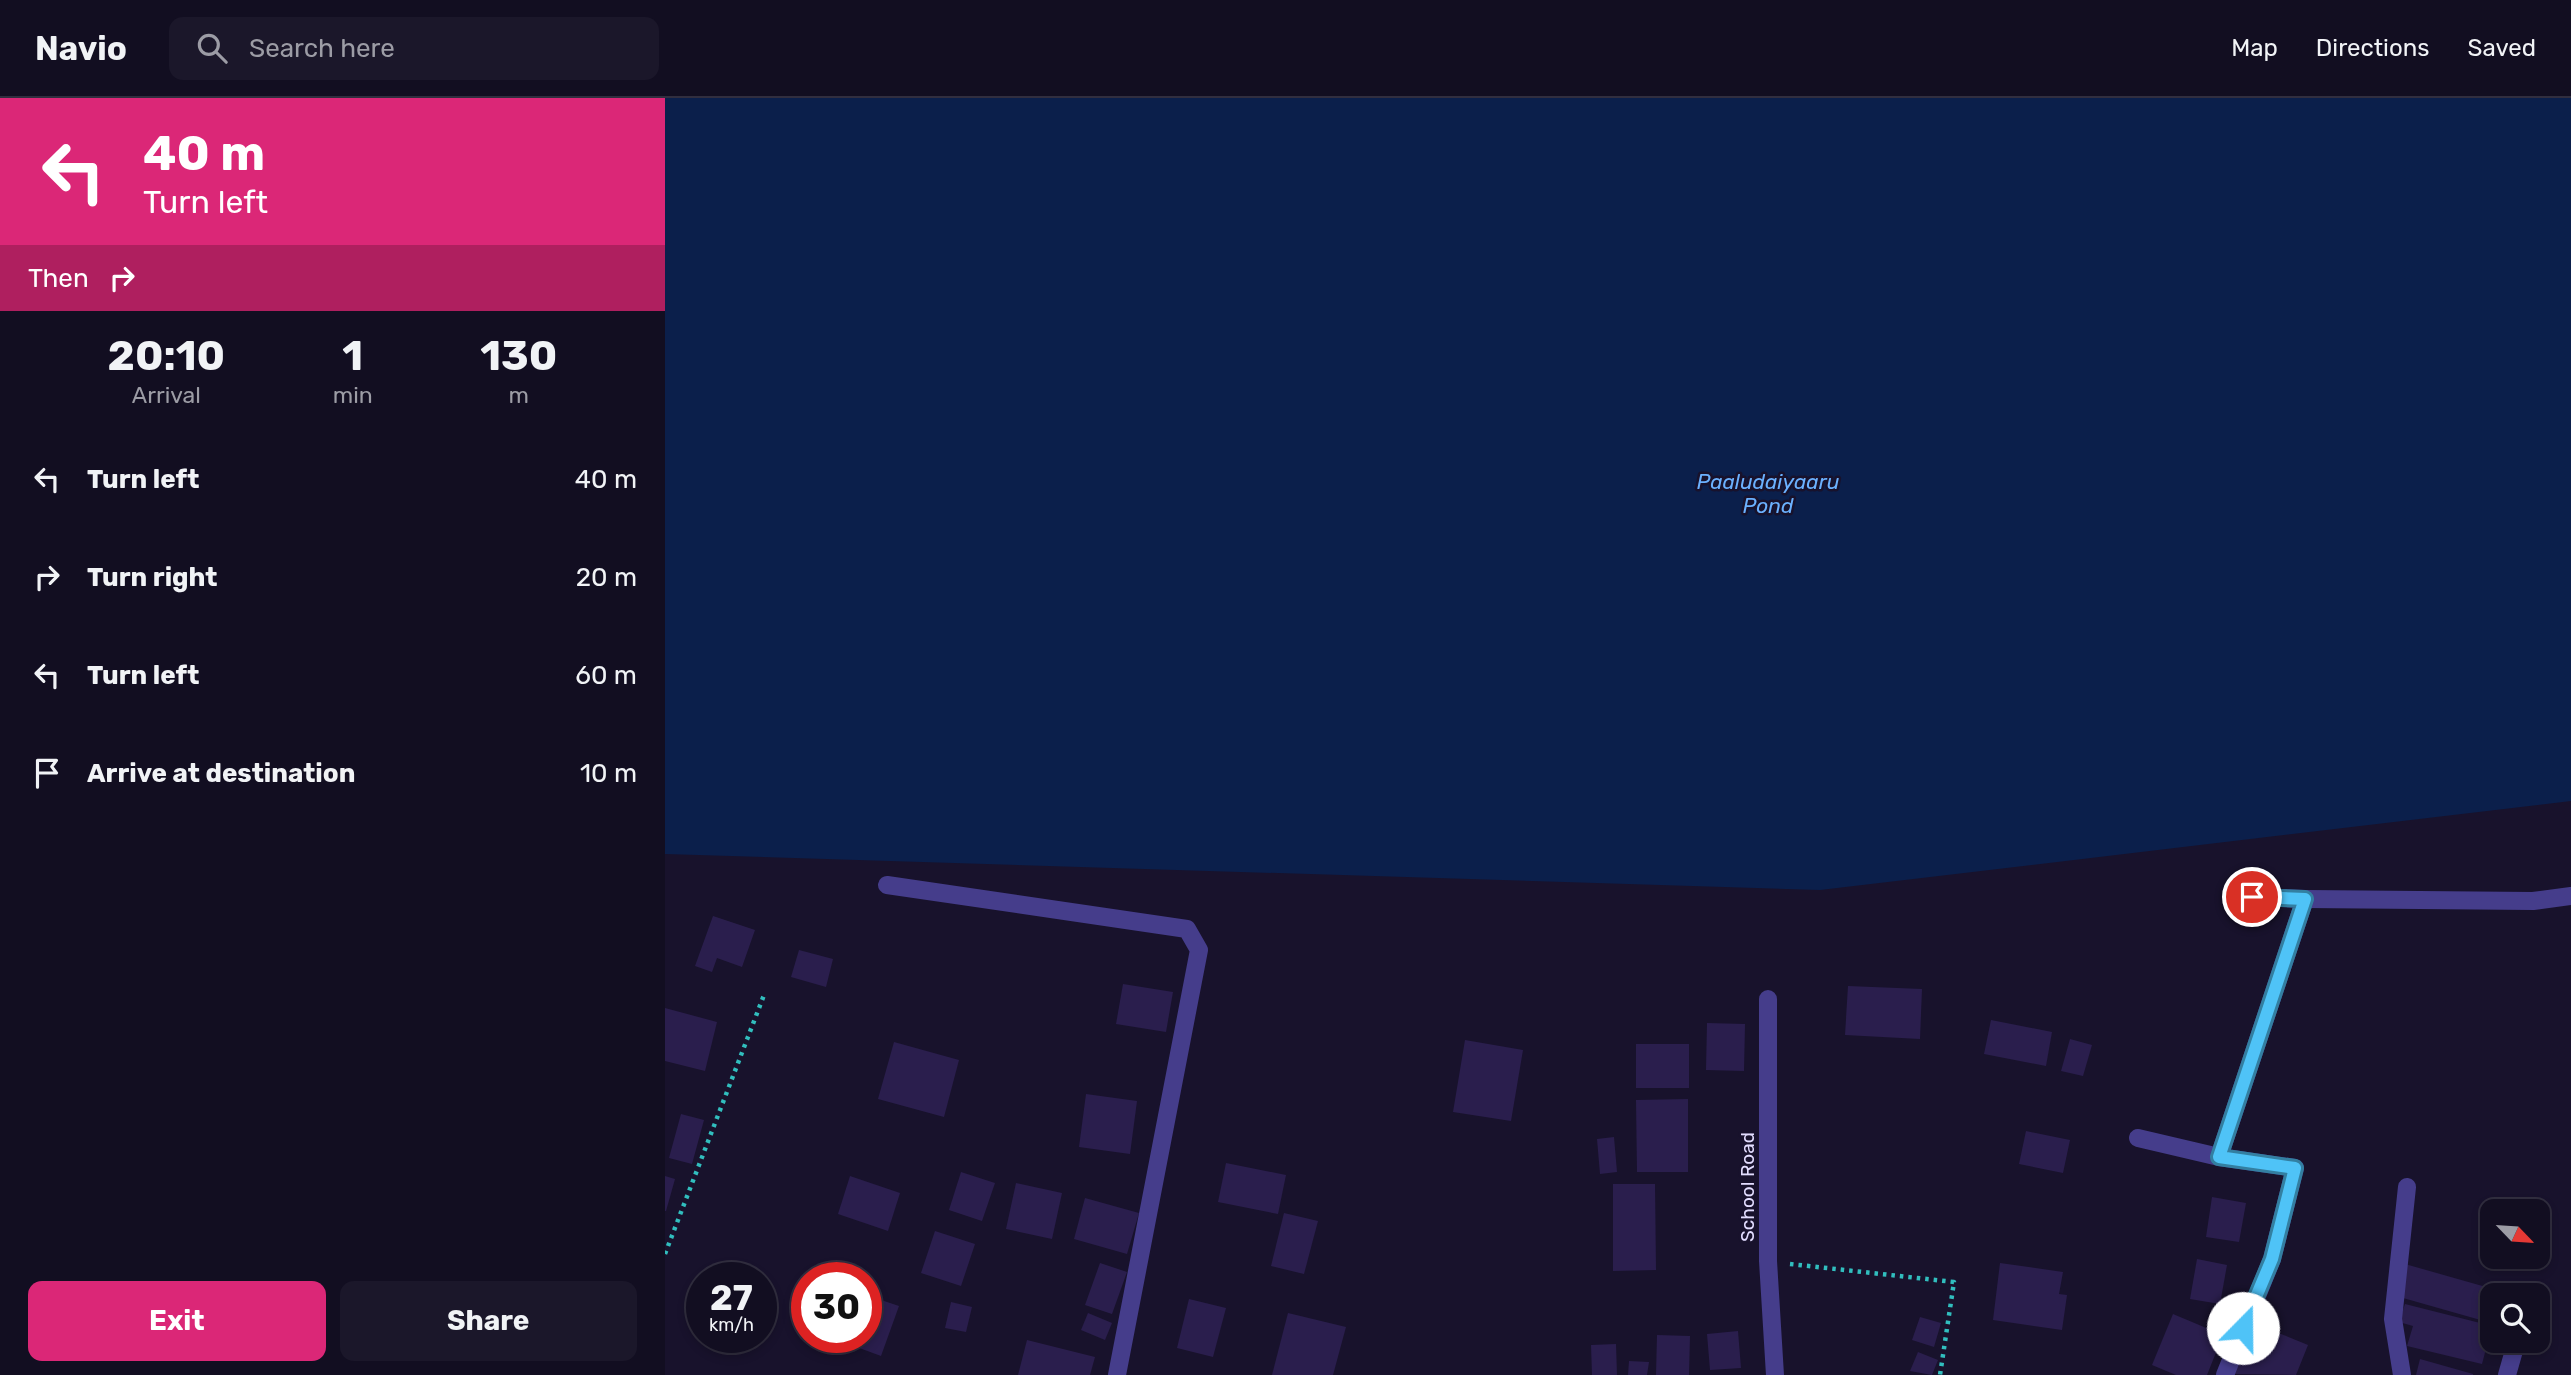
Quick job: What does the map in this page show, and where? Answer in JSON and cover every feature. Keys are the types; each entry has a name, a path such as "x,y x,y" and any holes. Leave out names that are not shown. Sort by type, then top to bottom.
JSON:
{"street":[{"path":"887,885 1187,929 1199,950 1117,1375"},
{"path":"2252,897 2533,901 2571,896"},
{"path":"2219,1157 2305,899"},
{"name":"School Road","path":"1768,999 1768,1261 1775,1375"},
{"path":"2138,1138 2219,1157 2295,1168 2272,1259 2225,1375"},
{"path":"2402,1375 2393,1319 2407,1187"},
{"path":"2507,1375 2513,1353"}],"path":[{"path":"665,1254 764,995"},
{"path":"1768,1261 1954,1282 1940,1375"}],"water":[{"name":"Paaludaiyaaru Pond","path":"665,98 2571,98 2571,801 1820,890 665,854"}],"building":[{"path":"713,916 755,930 742,967 717,958 712,972 695,966"},
{"path":"799,950 833,959 826,987 791,977"},
{"path":"1123,984 1173,992 1166,1032 1116,1024"},
{"path":"1848,986 1922,989 1920,1039 1845,1035"},
{"path":"665,1008 717,1022 705,1071 665,1061"},
{"path":"1991,1020 2052,1032 2046,1066 1984,1054"},
{"path":"1707,1023 1745,1024 1744,1071 1706,1070"},
{"path":"2070,1039 2092,1045 2083,1076 2061,1071"},
{"path":"1465,1040 1523,1050 1511,1121 1453,1112"},
{"path":"894,1042 959,1060 944,1117 878,1099"},
{"path":"1636,1044 1689,1044 1689,1088 1636,1088"},
{"path":"1086,1094 1137,1101 1130,1154 1079,1147"},
{"path":"1688,1099 1688,1172 1637,1172 1636,1100"},
{"path":"681,1114 704,1120 692,1164 669,1158"},
{"path":"2026,1131 2070,1140 2063,1173 2019,1164"},
{"path":"1614,1137 1617,1172 1600,1174 1597,1139"},
{"path":"1226,1163 1286,1175 1278,1214 1218,1202"},
{"path":"961,1172 995,1183 982,1221 949,1210"},
{"path":"665,1176 675,1179 666,1211 665,1211"},
{"path":"850,1176 900,1193 888,1231 838,1214"},
{"path":"1016,1183 1062,1193 1052,1239 1006,1229"},
{"path":"1613,1184 1655,1184 1656,1270 1613,1271"},
{"path":"2212,1197 2246,1203 2239,1242 2206,1237"},
{"path":"1085,1198 1139,1213 1127,1254 1074,1239"},
{"path":"1284,1213 1318,1221 1304,1274 1271,1266"},
{"path":"935,1231 975,1244 961,1286 921,1273"},
{"path":"2197,1259 2227,1265 2220,1304 2190,1299"},
{"path":"1100,1263 1127,1272 1112,1314 1085,1305"},
{"path":"2000,1263 2063,1272 2059,1294 2067,1295 2062,1330 1993,1320"},
{"path":"2405,1264 2480,1285 2480,1320 2396,1296"},
{"path":"1189,1299 1226,1308 1213,1357 1177,1348"},
{"path":"882,1300 899,1306 881,1356 873,1353 882,1353"},
{"path":"951,1302 972,1307 966,1332 945,1328"},
{"path":"2405,1304 2480,1323 2480,1353 2485,1353 2482,1364 2407,1346 2413,1326 2399,1322"},
{"path":"1088,1313 1112,1323 1105,1340 1081,1330"},
{"path":"1288,1313 1346,1327 1333,1375 1272,1375"},
{"path":"2173,1314 2223,1335 2207,1375 2176,1375 2152,1365"},
{"path":"1920,1317 1941,1323 1934,1347 1912,1340"},
{"path":"2254,1323 2308,1345 2296,1375 2233,1374"},
{"path":"1738,1331 1741,1368 1710,1370 1707,1334"},
{"path":"1657,1335 1690,1336 1689,1375 1656,1375"},
{"path":"1027,1340 1095,1357 1090,1375 1018,1375"},
{"path":"1616,1344 1617,1375 1592,1375 1591,1345"},
{"path":"1918,1352 1938,1360 1932,1375 1910,1371"},
{"path":"2420,1359 2473,1374 2473,1375 2416,1375"},
{"path":"1629,1361 1649,1362 1647,1375 1628,1375"}],"route":[{"path":"2243,1328 2272,1259 2295,1168 2219,1157 2305,899 2252,897"}]}
